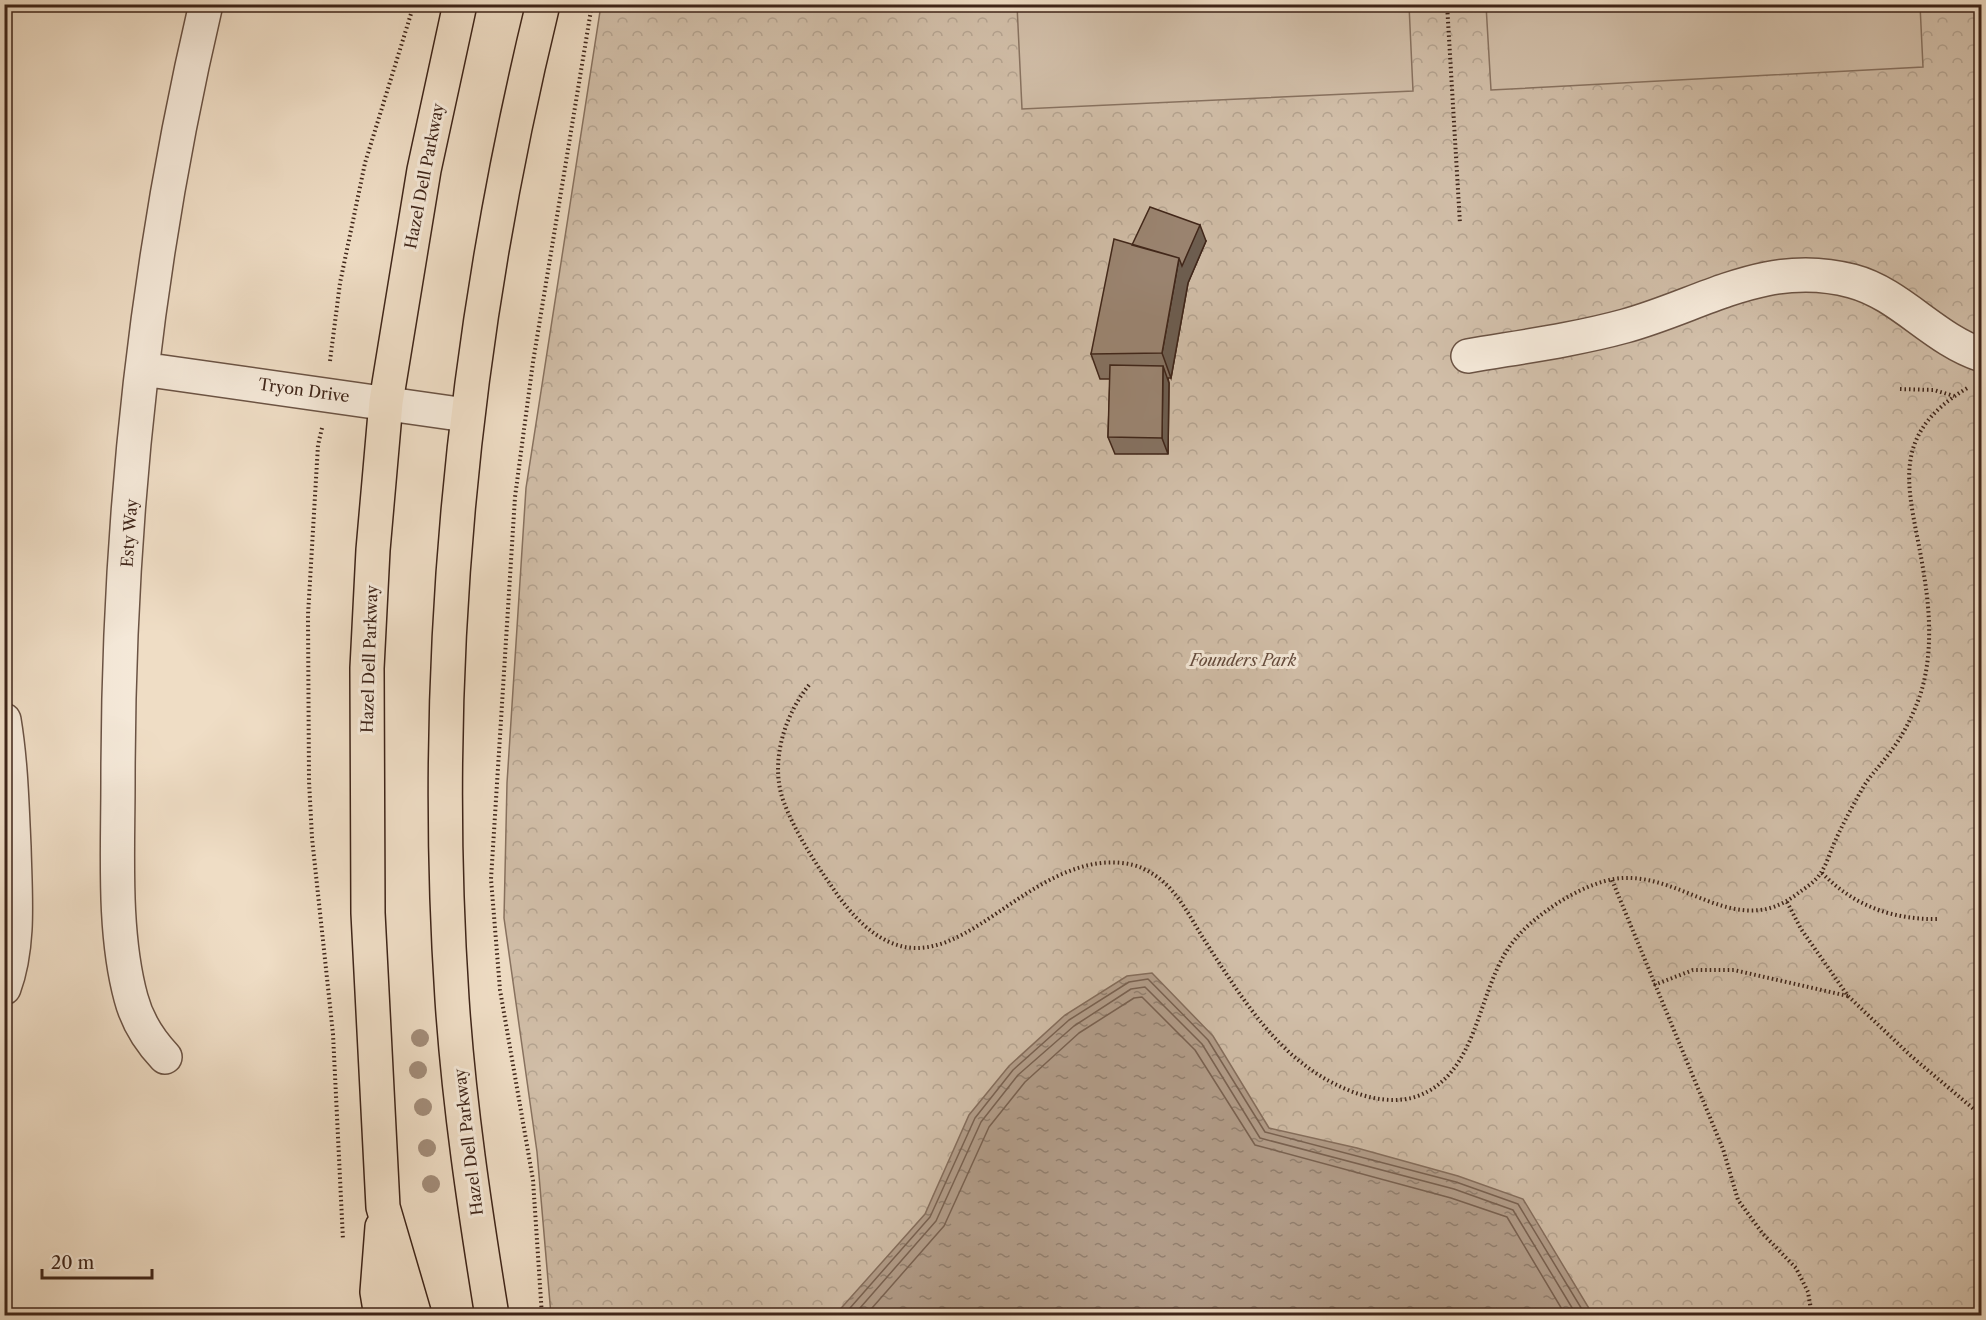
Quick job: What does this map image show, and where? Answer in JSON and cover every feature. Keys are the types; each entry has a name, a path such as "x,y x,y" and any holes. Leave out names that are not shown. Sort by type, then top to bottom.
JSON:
{"main road":[{"name":"Hazel Dell Parkway","path":"415,1316 383,1207 368,913 367,668 373,550 386,402 435,111 460,4"},
{"name":"Hazel Dell Parkway","path":"492,1316 473,1202 453,1000 446,856 446,742 451,579 466,415 501,193 526,71 543,4"},
{"path":"381,1316 376,1292 383,1207"}],"street":[{"name":"Esty Way","path":"165,1057 143,1030 131,999 122,950 118,728 124,597 142,369 154,273 180,119 206,4"},
{"path":"1468,356 1627,326 1733,285 1807,275 1854,281 1894,301 1946,339 1977,370"},
{"name":"Tryon Drive","path":"142,369 466,415"},
{"path":"4,720 12,808 15,914 9,976 4,988"}],"path":[{"path":"330,357 340,283 365,163 414,4"},
{"path":"542,1316 534,1180 500,990 491,879 515,497 533,362 592,4"},
{"path":"1447,4 1460,224"},
{"path":"809,685 795,703 788,719 779,759 780,789 791,818 819,868 854,916 868,929 897,946 924,949 968,931 1034,888 1074,869 1109,862 1142,867 1177,895 1245,1005 1283,1048 1333,1083 1368,1097 1403,1100 1419,1096 1445,1080 1461,1058 1504,954 1523,931 1562,900 1622,878 1642,879 1741,911 1772,909 1787,902 1822,873 1868,778 1893,749 1917,705 1927,658 1929,616 1909,490 1909,460 1928,419 1942,404 1954,396 1977,370"},
{"path":"1900,389 1934,390 1954,396"},
{"path":"322,427 318,445 308,615 307,740 312,838 333,1035 343,1245"},
{"path":"1822,873 1836,888 1876,910 1900,918 1939,919"},
{"path":"1612,880 1723,1149 1738,1200 1763,1234 1796,1268 1808,1292 1812,1316"},
{"path":"1787,902 1801,929 1848,996 1911,1056 1982,1116"},
{"path":"1654,985 1693,970 1724,969 1763,975 1848,996"}],"green space":[{"name":"Founders Park","path":"601,5 1981,5 1981,1315 551,1315 537,1152 504,918 507,783 526,488"},
{"path":"1017,5 1409,5 1413,91 1022,109"},
{"path":"1486,5 1920,5 1923,67 1491,90"}],"water":[{"path":"1152,973 1213,1036 1269,1128 1357,1148 1458,1176 1523,1199 1593,1315 835,1315 925,1214 969,1115 1009,1066 1065,1015 1127,976"}],"building":[{"path":"1150,207 1200,225 1182,266 1179,258 1132,245"},
{"path":"1114,239 1179,258 1162,353 1091,354"},
{"path":"1110,365 1163,366 1162,438 1108,437"}]}
